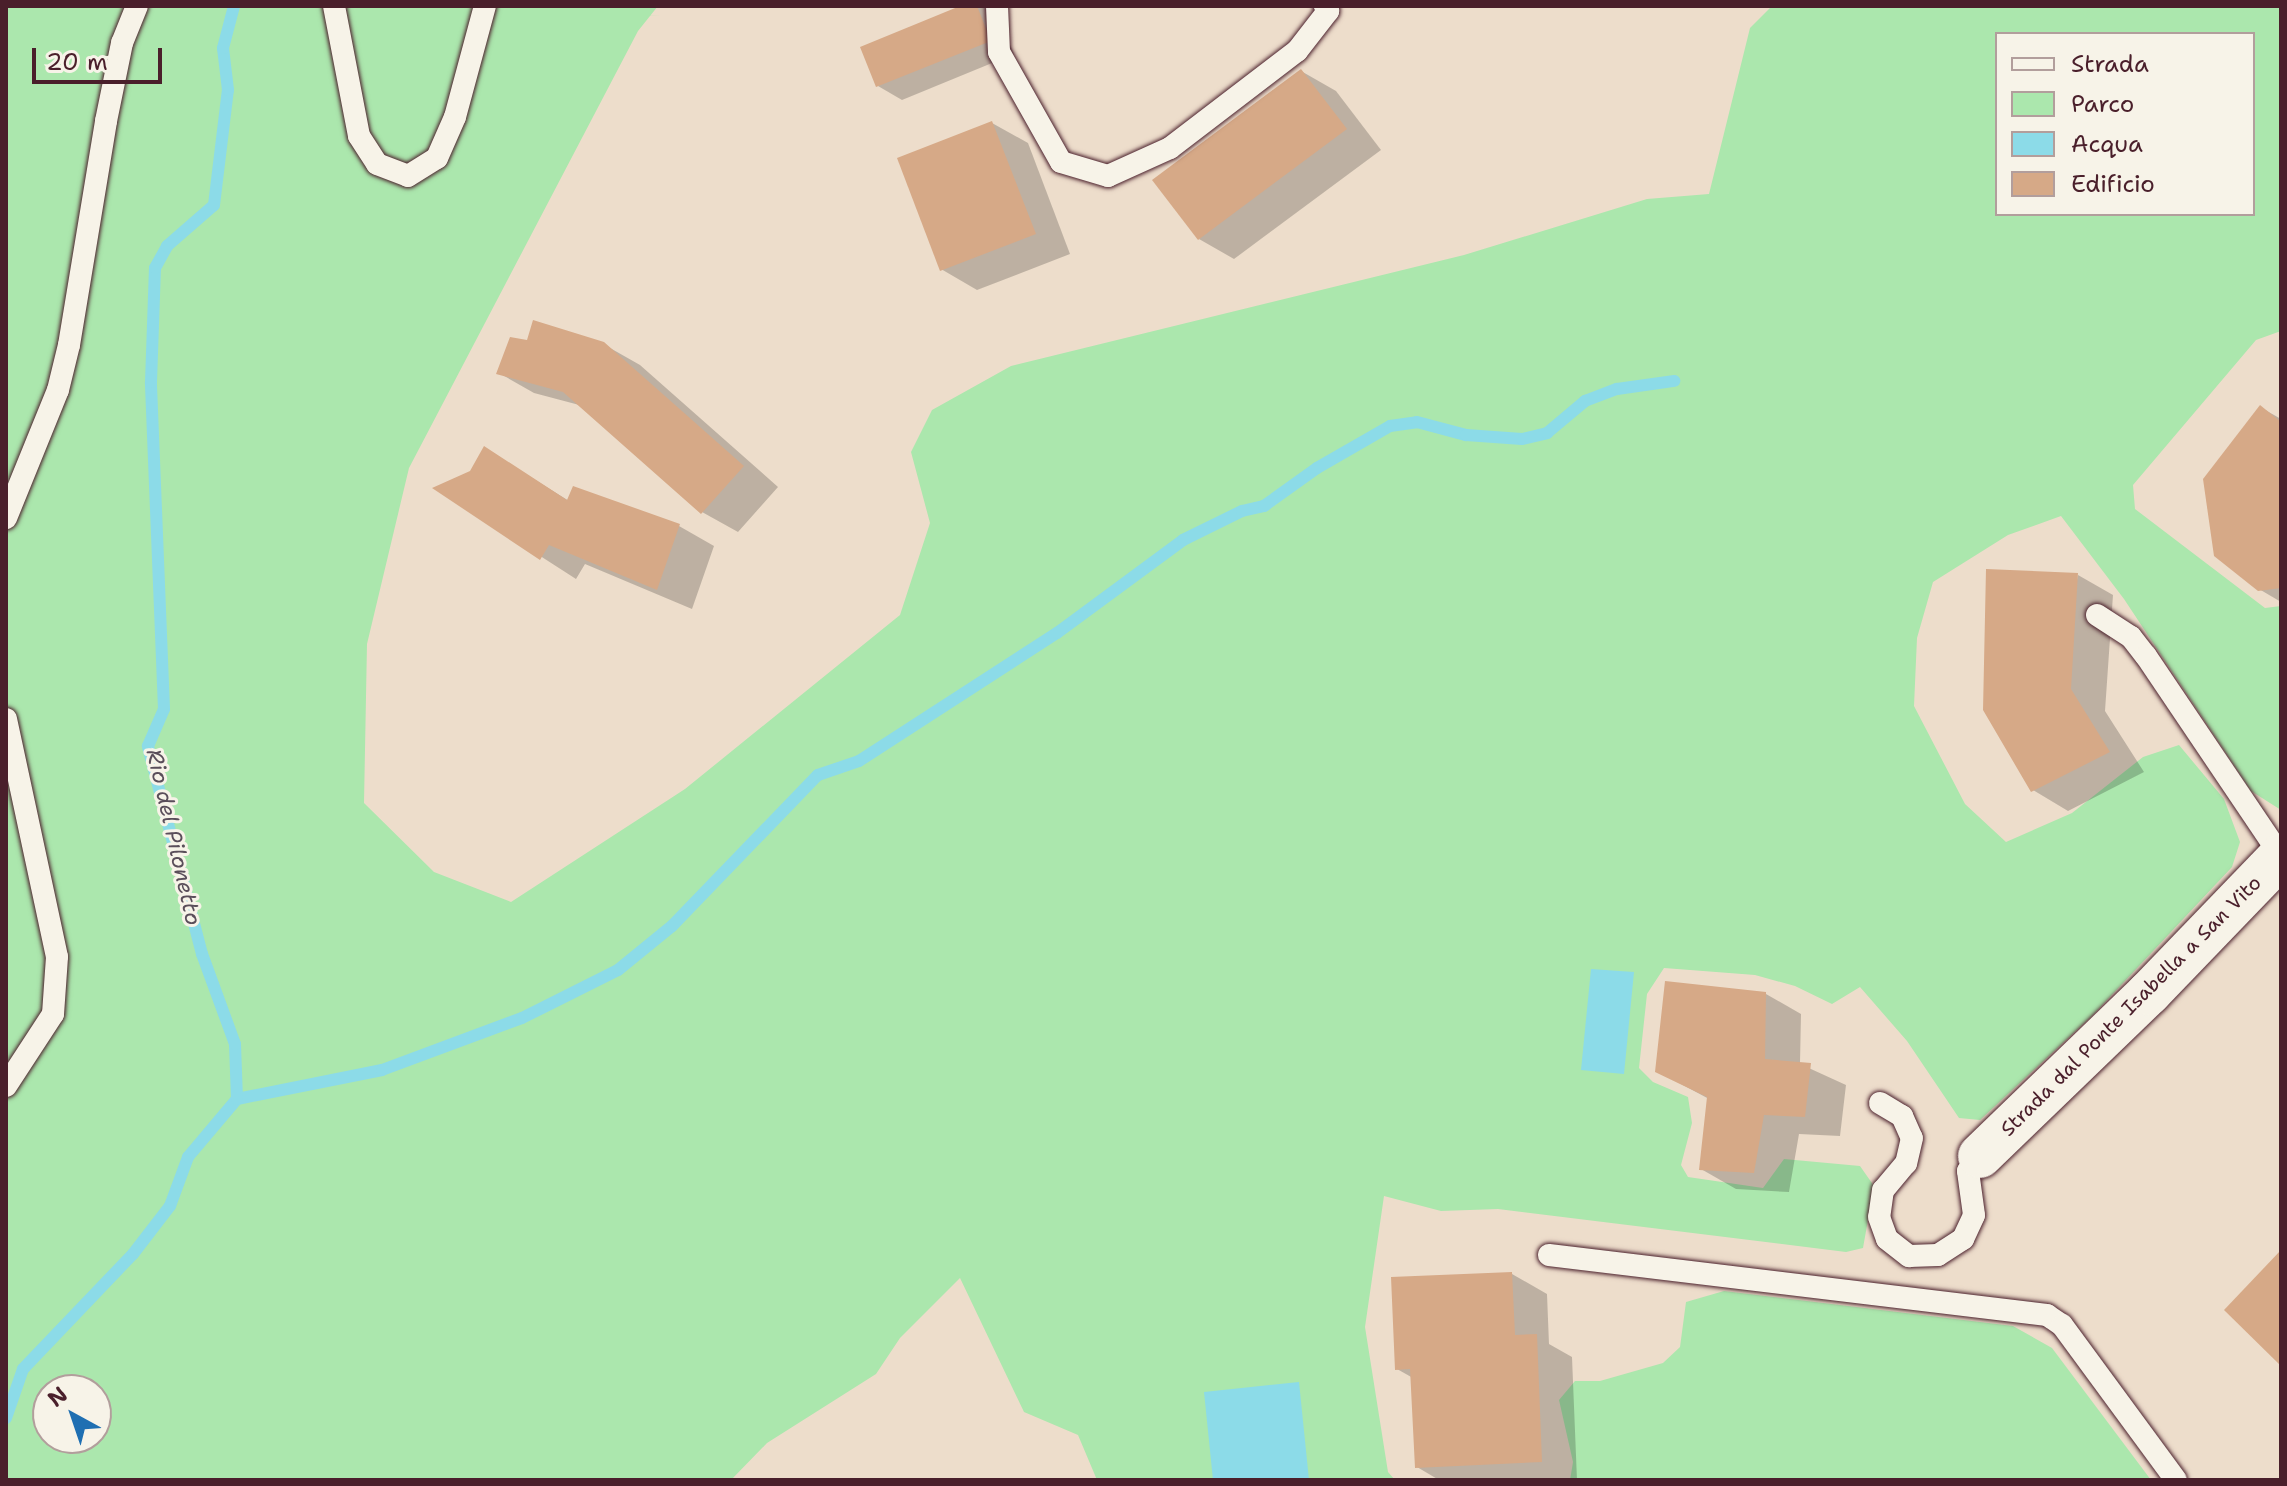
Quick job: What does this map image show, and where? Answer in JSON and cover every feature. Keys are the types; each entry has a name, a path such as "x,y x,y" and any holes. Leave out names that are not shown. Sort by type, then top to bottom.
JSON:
{"street":[{"name":"Strada dal Ponte Isabella a San Vito","path":"1980,1156 2149,993 2281,856"}],"lane":[{"path":"6,518 58,390 69,345 122,43 137,6"},
{"path":"334,6 359,136 377,164 408,176 437,158 455,117 485,6"},
{"path":"997,6 999,52 1061,162 1108,176 1170,148 1297,51 1328,11 1325,6"},
{"path":"2097,615 2131,637 2146,656 2281,856"},
{"path":"6,719 57,957 53,1014 6,1086"},
{"path":"1880,1103 1902,1116 1912,1138 1906,1163 1883,1190 1879,1217 1887,1239 1909,1256 1938,1255 1963,1239 1974,1215 1968,1171 1980,1156"},
{"path":"1549,1255 2047,1315 2062,1325 2176,1480"}],"green space":[{"path":"6,6 658,6 638,31 409,468 367,644 364,803 434,872 511,902 685,789 900,615 930,523 911,452 932,410 1011,366 1464,255 1647,199 1709,194 1750,28 1772,6 2281,6 2281,331 2256,340 2133,485 2135,509 2265,608 2281,606 2281,810 2251,791 2124,599 2061,516 2008,535 1933,582 1917,638 1914,706 1965,804 2006,842 2072,813 2143,757 2179,745 2224,799 2240,842 2232,867 2093,1015 1980,1120 1959,1118 1907,1041 1860,987 1832,1004 1795,986 1755,975 1664,968 1647,994 1639,1068 1653,1082 1688,1097 1692,1123 1681,1165 1688,1177 1763,1188 1784,1159 1860,1166 1874,1186 1863,1248 1846,1252 1498,1209 1441,1211 1384,1196 1365,1327 1388,1472 1395,1480 1097,1480 1078,1435 1024,1412 960,1278 900,1338 876,1374 767,1443 731,1480 6,1480"},
{"path":"1724,1291 2013,1326 2052,1348 2151,1480 1570,1480 1573,1462 1559,1400 1575,1381 1600,1381 1663,1363 1680,1347 1686,1302"}],"water":[{"path":"1591,969 1634,972 1624,1074 1581,1070"},
{"path":"1299,1382 1309,1480 1213,1480 1204,1392"}],"building":[{"path":"960,6 977,6 991,41 876,87 860,47"},
{"path":"1301,69 1347,129 1198,240 1152,180"},
{"path":"992,121 1036,234 940,271 897,158"},
{"path":"533,320 604,342 744,466 701,514 563,392 496,374 510,337 527,340"},
{"path":"2260,405 2281,422 2281,588 2258,591 2214,556 2203,479"},
{"path":"484,446 567,500 573,486 680,524 657,590 549,545 540,560 432,488 470,471"},
{"path":"1986,569 2078,573 2071,689 2110,752 2031,792 1983,710"},
{"path":"1665,981 1766,992 1765,1059 1811,1063 1805,1117 1764,1115 1754,1173 1699,1170 1707,1097 1655,1072"},
{"path":"2281,1250 2281,1366 2224,1310"},
{"path":"1512,1272 1515,1335 1537,1334 1542,1462 1415,1468 1410,1369 1395,1370 1391,1277"}],"waterway":[{"name":"Rio del Pilonetto","path":"6,1418 23,1369 133,1254 170,1206 188,1157 237,1099 235,1044 202,954 148,746 164,709 151,382 155,268 167,246 214,205 228,90 223,48 234,6"},
{"path":"237,1099 382,1070 522,1018 618,970 672,926 818,775 859,761 1057,633 1183,540 1242,511 1264,506 1317,468 1390,426 1417,422 1466,435 1522,439 1547,433 1585,401 1617,389 1674,381"}]}
